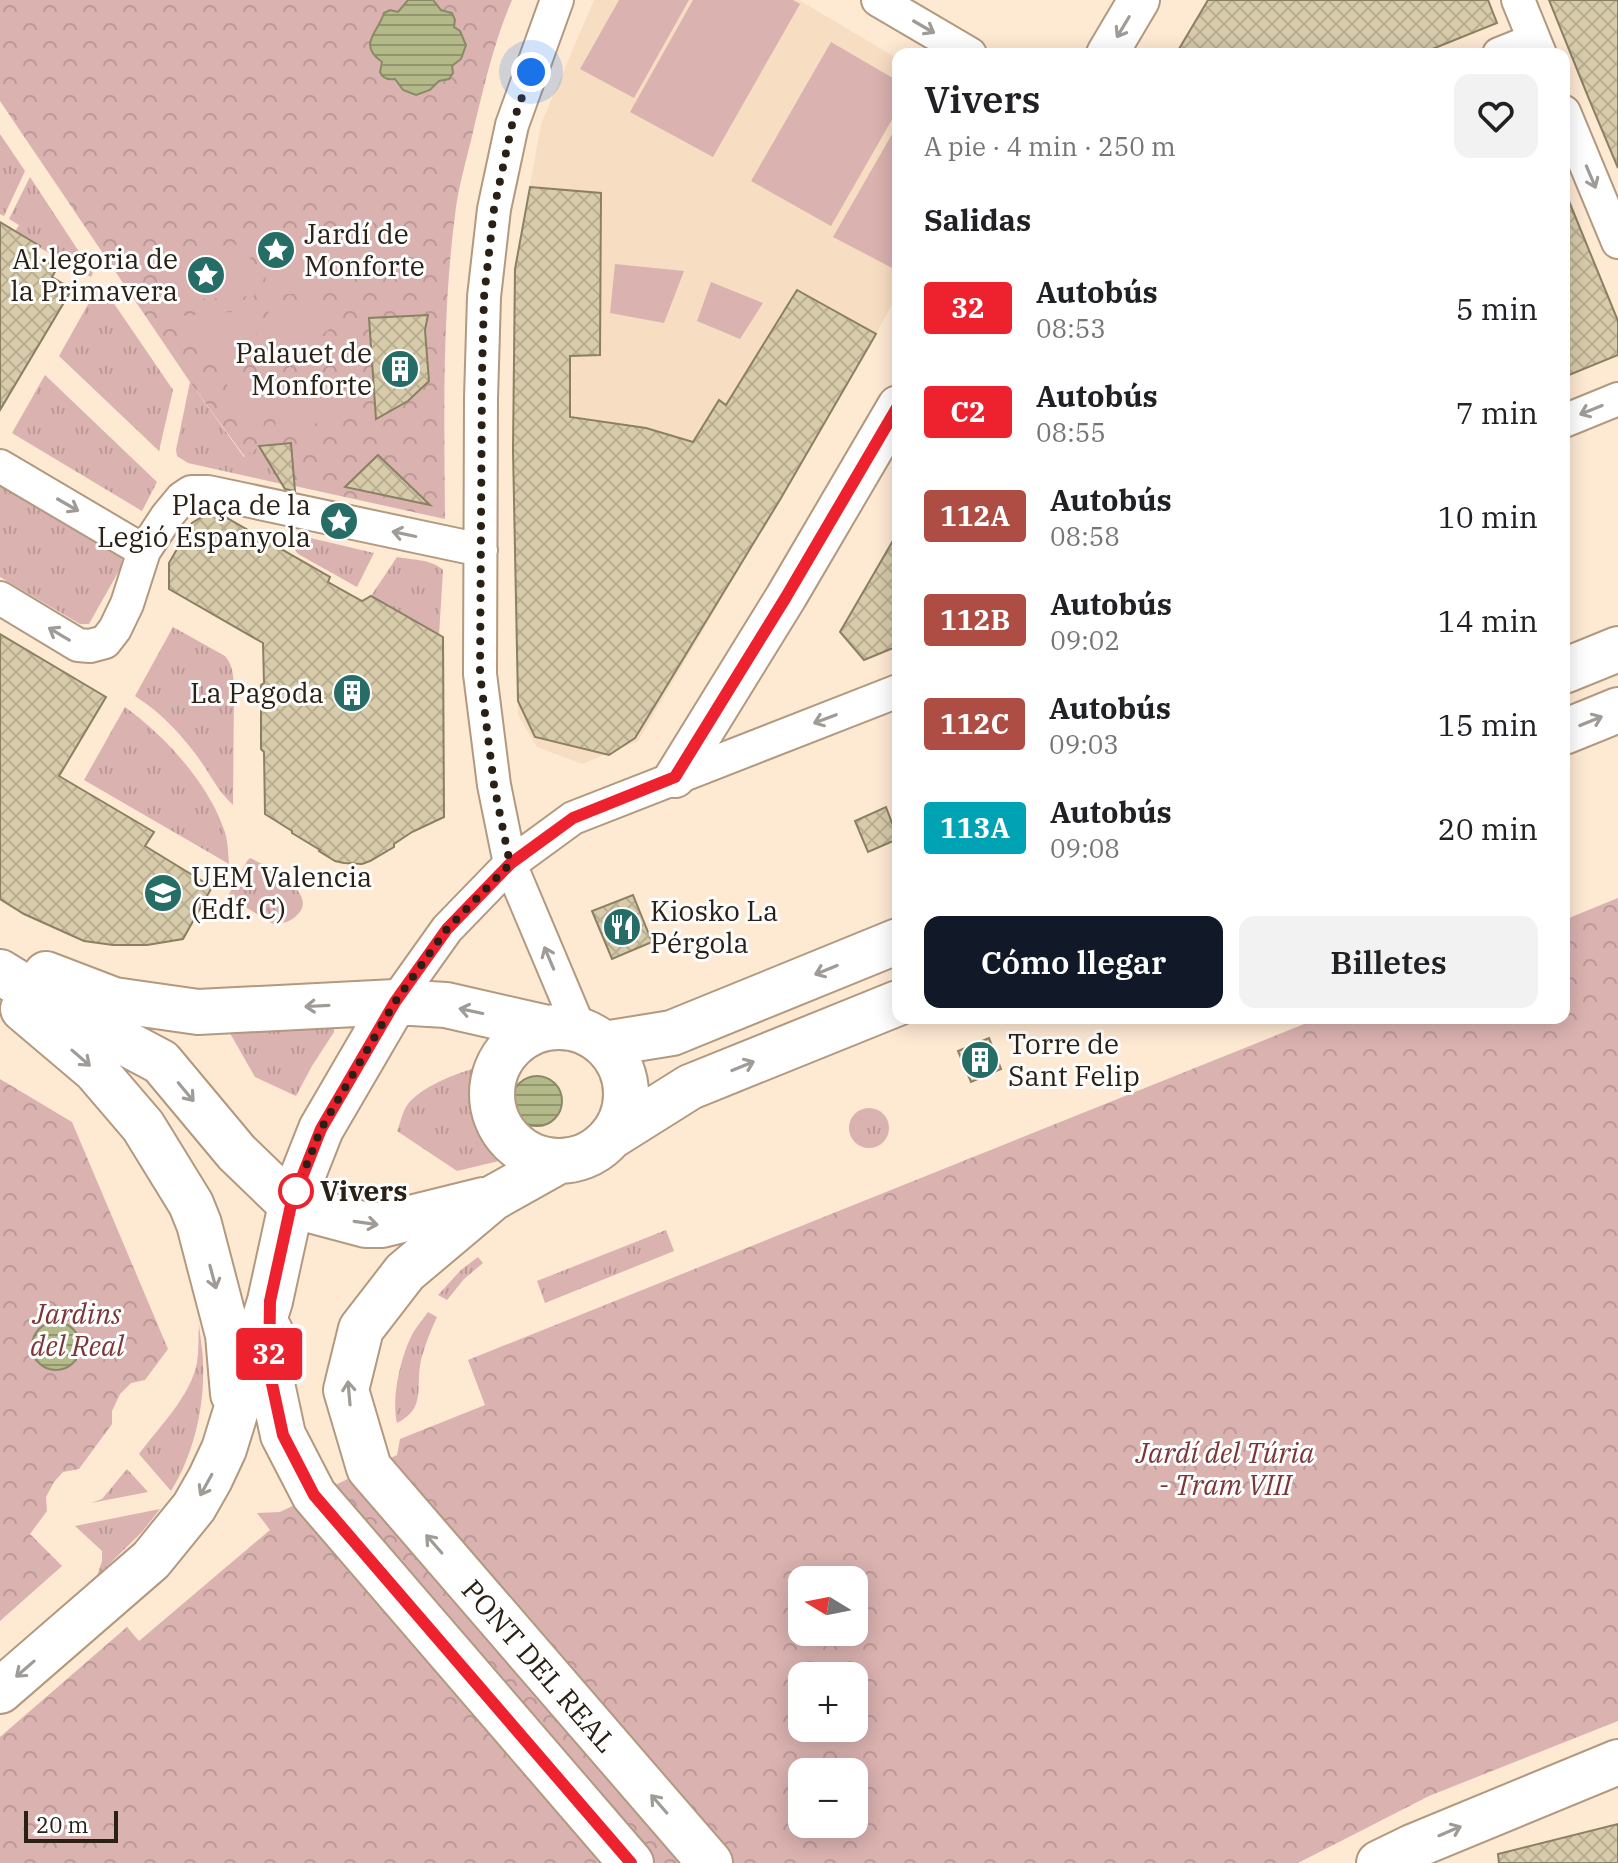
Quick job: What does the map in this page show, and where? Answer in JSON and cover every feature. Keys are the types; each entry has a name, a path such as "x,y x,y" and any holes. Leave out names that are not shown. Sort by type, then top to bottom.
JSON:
{"main road":[{"path":"1570,669 1618,649"},
{"path":"1570,730 1618,710"},
{"path":"892,943 672,1033 528,1034 512,1045 500,1061 493,1080 491,1100 496,1119 506,1136 520,1150 538,1159 557,1162 578,1159 597,1150 612,1136 690,1087 892,1005"},
{"path":"0,956 114,1000 198,1012 395,1002 446,1005 577,1034 619,1064 626,1088 624,1113 612,1136"},
{"path":"0,972 52,1004 161,1062 237,1153 291,1205 366,1225 382,1225 493,1198 557,1162"},
{"path":"0,989 95,1070 143,1126 191,1204 228,1335 234,1413"},
{"path":"0,1691 151,1560 194,1507 224,1449 270,1301 291,1205 321,1129 395,1002"},
{"name":"PONT DEL REAL","path":"493,1198 405,1272 361,1329 346,1390 369,1468 710,1863"},
{"name":"PONT DEL REAL","path":"270,1301 269,1370 283,1435 314,1495 631,1863"},
{"path":"1379,1863 1618,1762"}],"street":[{"path":"557,0 512,125 494,209 484,297 480,674 494,785 510,864 577,1034"},
{"path":"878,0 960,48"},
{"path":"1111,48 1139,0"},
{"path":"1518,0 1537,47"},
{"path":"1570,126 1618,242"},
{"path":"1570,419 1618,399"},
{"path":"675,777 892,416"},
{"path":"0,466 144,551"},
{"path":"0,598 78,645 105,642 127,604 144,551 167,516 191,492 208,492 481,550"},
{"path":"395,1002 447,929 510,864 573,818 892,693"}],"shaded area":[{"path":"408,0 433,0 441,10 452,13 454,27 460,31 466,45 461,59 452,66 453,73 449,79 439,81 430,90 416,95 403,90 395,79 383,76 380,72 382,62 371,50 370,44 384,13 390,10 398,12"},
{"path":"594,0 799,0 892,55 892,305 638,741 582,764 537,747 518,715 513,454 515,269 541,124"},
{"path":"537,1076 555,1083 562,1101 555,1119 537,1126 519,1119 512,1101 519,1083"},
{"path":"56,1322 73,1329 80,1346 73,1363 56,1370 39,1363 32,1346 39,1329"}],"green space":[{"name":"Jardí de Monforte","path":"0,0 512,0 487,76 456,207 446,324 445,519 295,486 259,446 245,457 190,382 0,101"},
{"path":"619,0 689,0 634,98 580,69"},
{"path":"693,0 793,0 800,4 713,157 630,112"},
{"path":"831,42 892,78 892,119 831,226 751,181"},
{"path":"0,134 25,171 4,216 0,214"},
{"path":"892,134 892,268 833,237"},
{"path":"30,177 93,273 91,277 14,233 19,225 9,219"},
{"path":"347,236 352,310 338,296 327,291 267,296 262,243"},
{"path":"249,244 254,296 171,301 139,251"},
{"path":"615,264 684,271 664,323 610,313"},
{"path":"711,282 763,303 740,339 697,321"},
{"path":"100,283 173,390 159,451 59,356"},
{"path":"318,306 331,312 338,325 321,336 310,354 277,357 271,354 268,310"},
{"path":"255,310 258,355 250,359 210,362 180,316"},
{"path":"45,375 157,482 142,511 12,433"},
{"path":"312,376 322,395 330,401 342,402 320,422 276,428 272,384 278,379"},
{"path":"251,381 260,385 264,429 255,425 225,382"},
{"path":"190,382 244,457 259,446 282,484 188,463 177,456"},
{"name":"Plaça de la Legió Espanyola","path":"0,483 119,554 121,567 89,624 80,624 0,577"},
{"path":"302,536 374,553 357,587 298,554 291,545"},
{"path":"397,557 427,562 443,570 439,635 371,596"},
{"path":"173,627 225,656 231,667 234,686 233,805 180,735 155,710 135,696"},
{"path":"125,707 169,745 206,793 225,831 229,864 84,780"},
{"path":"250,858 278,873 297,889 302,898 302,907 292,919 273,924 228,896"},
{"name":"Jardí del Túria - Tram VIII","path":"1618,898 1618,1721 1429,1796 1298,1863 0,1863 0,1737 127,1627 139,1641 270,1530 257,1513 280,1512 397,1455 400,1439 485,1405 468,1360 1304,1024 1570,1024 1570,918"},
{"path":"334,1026 334,1032 296,1096 255,1077 227,1028"},
{"path":"479,1067 472,1095 477,1125 485,1141 503,1160 457,1171 397,1131 406,1107 419,1093"},
{"name":"Jardins del Real","path":"0,1079 72,1122 168,1349 145,1380 131,1383 120,1394 112,1411 112,1424 79,1469 63,1472 54,1482 46,1497 47,1511 30,1534 62,1566 0,1621"},
{"path":"869,1108 883,1114 889,1128 883,1142 869,1148 855,1142 849,1128 855,1114"},
{"path":"666,1230 674,1251 545,1303 537,1281"},
{"path":"478,1257 483,1263 464,1279 447,1300 438,1295 461,1270"},
{"path":"428,1312 437,1317 421,1360 416,1404 413,1411 397,1423 395,1401 401,1365 413,1333"},
{"path":"199,1324 203,1362 200,1412 192,1446 171,1491 139,1454 188,1388 197,1363"},
{"path":"127,1469 148,1492 91,1503 102,1499"},
{"path":"160,1509 142,1532 97,1576 102,1551 75,1526"}],"building":[{"path":"1208,0 1488,0 1497,23 1435,48 1180,48"},
{"path":"1549,0 1618,0 1618,168 1570,48"},
{"path":"530,187 601,193 600,355 570,356 570,417 646,428 693,442 719,400 726,405 797,290 876,334 781,498 635,738 609,755 535,737 518,701 513,450 515,269"},
{"path":"1570,204 1618,321 1618,355 1570,375"},
{"path":"0,222 40,246 35,255 57,268 52,277 72,289 0,410"},
{"name":"Palauet de Monforte","path":"428,315 425,330 429,381 408,401 376,419 369,318"},
{"path":"291,443 295,491 285,489 259,446"},
{"path":"378,455 430,505 345,487"},
{"name":"La Pagoda","path":"210,512 220,514 330,577 328,582 362,601 371,596 443,637 444,817 412,832 394,847 362,864 335,861 265,814 264,752 261,749 263,643 169,589 169,563 192,523"},
{"path":"892,542 892,648 864,660 840,632"},
{"path":"0,634 106,697 59,776 154,832 145,846 212,887 183,939 147,945 84,941 24,914 0,899"},
{"path":"886,807 892,823 892,842 868,852 855,821"},
{"name":"Kiosko La Pérgola","path":"633,895 652,942 612,959 592,911"},
{"name":"Torre de Sant Felip","path":"989,1038 1001,1069 971,1082 958,1051"},
{"path":"1618,1824 1618,1863 1499,1863 1498,1854"}],"bus line":[{"name":"32","path":"631,1863 314,1495 283,1435 269,1370 270,1301 291,1205 314,1143 395,1002 447,929 510,864 573,818 675,777 892,416"}],"place":[{"name":"Jardí de Monforte","path":"276,250"},
{"name":"Al·legoria de la Primavera","path":"206,275"},
{"name":"Palauet de Monforte","path":"400,369"},
{"name":"Plaça de la Legió Espanyola","path":"339,521"},
{"name":"La Pagoda","path":"352,693"},
{"name":"UEM Valencia (Edf. C)","path":"163,893"},
{"name":"Kiosko La Pérgola","path":"622,927"},
{"name":"Torre de Sant Felip","path":"980,1060"},
{"name":"Vivers","path":"296,1191"}],"route":[{"path":"296,1191 321,1129 395,1002 447,929 510,864 494,785 480,674 484,297 494,209 512,125 531,72"}]}
